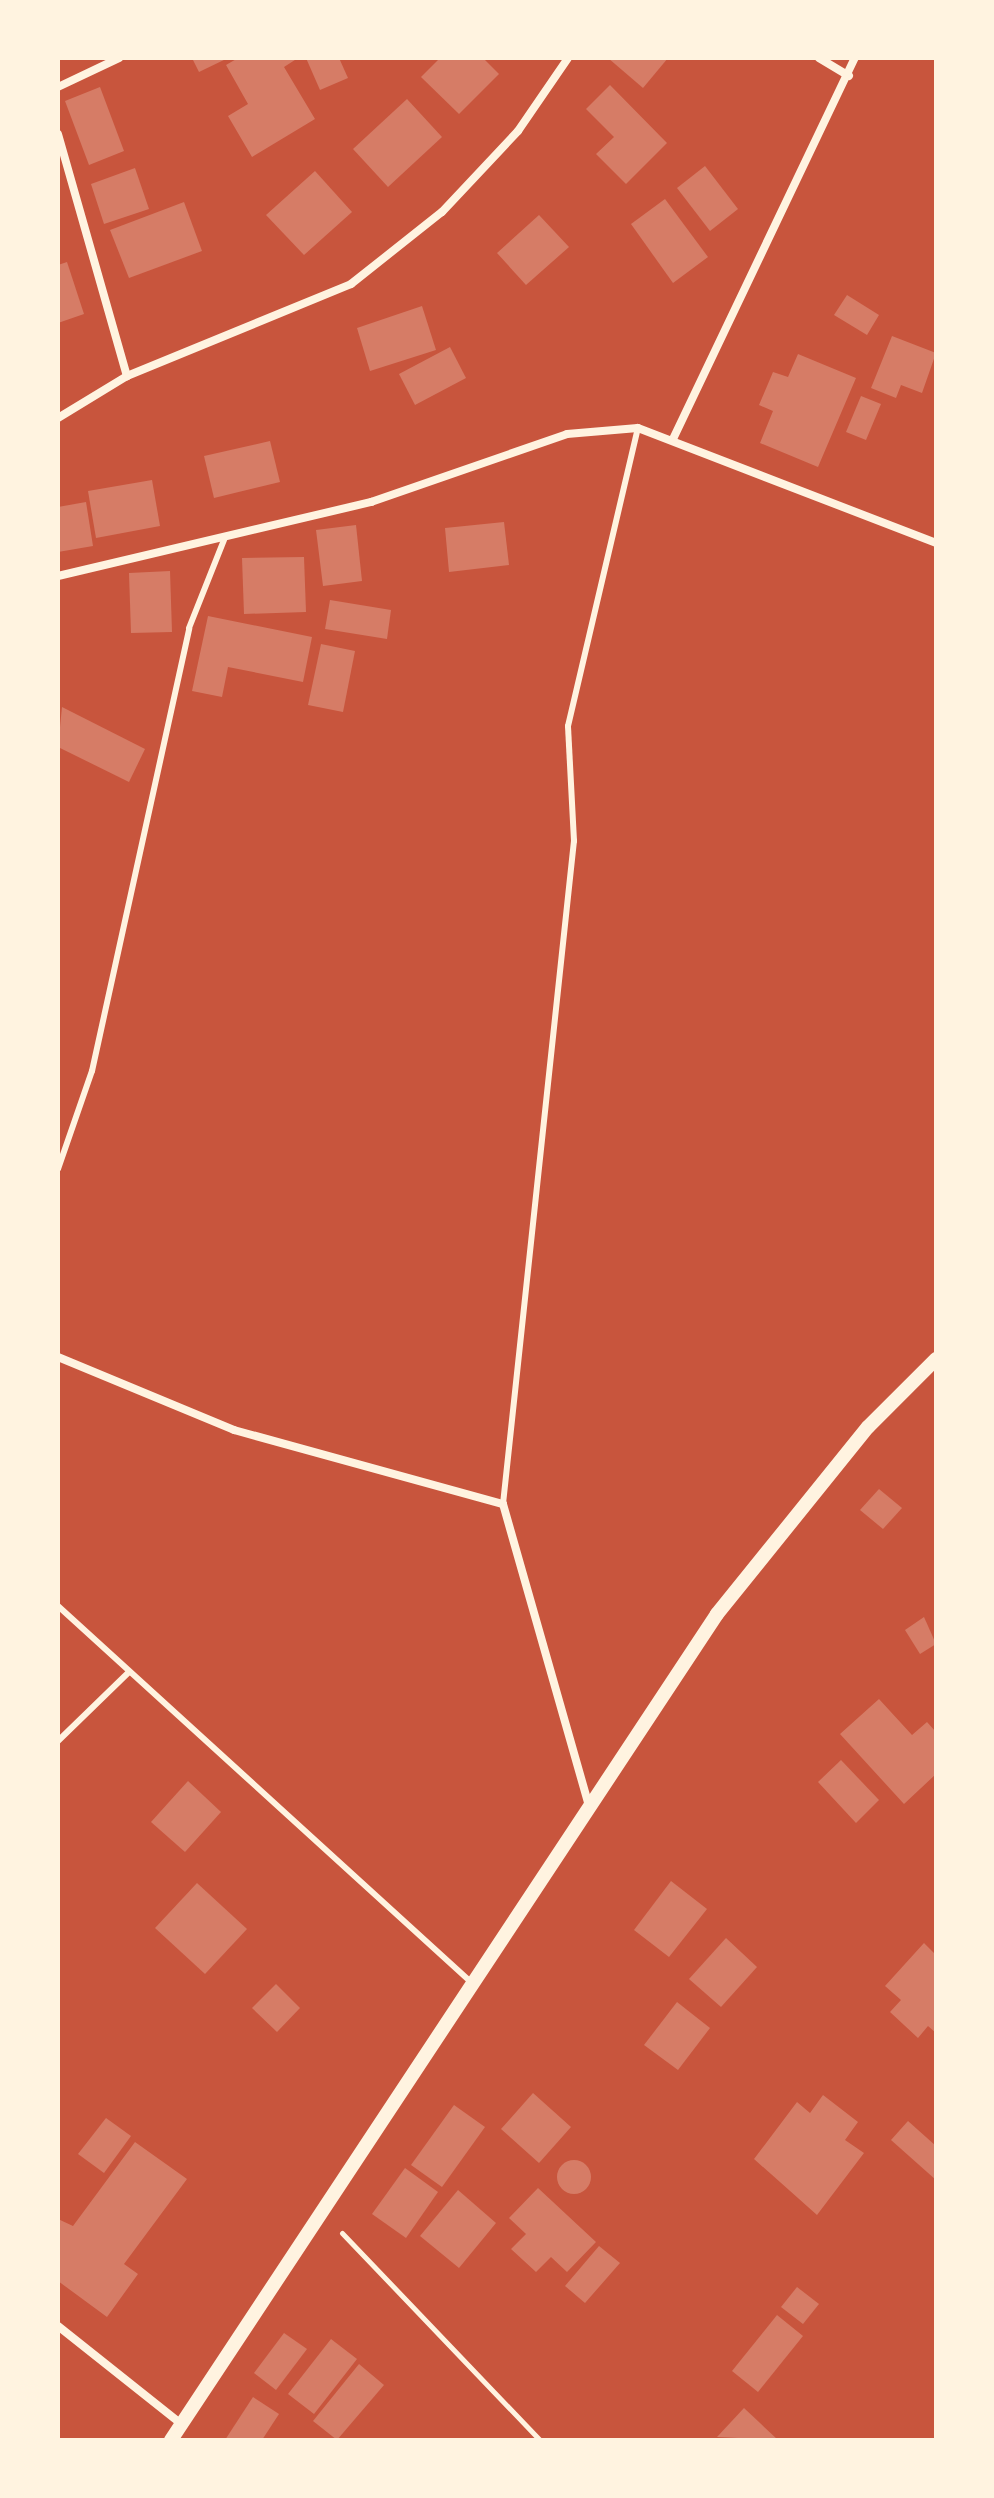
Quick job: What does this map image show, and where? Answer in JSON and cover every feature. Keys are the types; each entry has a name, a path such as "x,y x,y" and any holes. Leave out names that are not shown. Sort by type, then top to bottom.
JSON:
{"street":[{"path":"58,87 119,58"},
{"path":"58,418 127,376 351,284 442,212 518,131 568,58"},
{"path":"819,58 849,76"},
{"path":"673,439 855,58"},
{"path":"58,134 127,376"},
{"path":"58,576 224,540 371,502 567,434 638,428 936,543"},
{"path":"58,1357 234,1430 503,1504 588,1803"},
{"path":"171,2440 588,1803 717,1614 868,1427 936,1359"},
{"path":"58,2326 181,2424"}],"lane":[{"path":"503,1504 574,841 568,726 638,428"},
{"path":"58,1169 92,1071 189,628 224,540"},
{"path":"58,1606 471,1982"},
{"path":"58,1741 129,1672"}],"path":[{"path":"321,2211 540,2440"}],"building":[{"path":"192,58 228,58 199,72"},
{"path":"238,58 298,58 284,67 315,119 252,157 228,116 248,104 226,65"},
{"path":"306,58 339,58 348,78 320,90"},
{"path":"440,58 483,58 499,74 459,114 421,77"},
{"path":"608,58 668,58 643,88"},
{"path":"610,85 667,143 626,184 596,154 614,137 586,109"},
{"path":"100,87 124,151 89,165 65,101"},
{"path":"407,99 442,137 388,187 353,149"},
{"path":"705,166 738,209 710,231 677,188"},
{"path":"135,168 149,209 104,224 91,184"},
{"path":"315,171 352,212 304,255 266,215"},
{"path":"665,199 708,257 673,283 631,224"},
{"path":"184,202 202,251 129,278 110,230"},
{"path":"539,215 569,247 526,285 497,253"},
{"path":"67,262 84,314 58,323 58,265"},
{"path":"847,295 879,315 867,335 834,315"},
{"path":"422,306 436,350 370,371 357,328"},
{"path":"892,336 936,353 922,393 901,385 896,398 871,388"},
{"path":"450,347 466,378 415,405 399,374"},
{"path":"798,354 856,378 818,467 760,443 773,411 759,405 773,372 788,377"},
{"path":"861,396 881,404 866,440 846,432"},
{"path":"270,441 280,482 214,498 204,456"},
{"path":"152,480 160,526 96,538 88,491"},
{"path":"86,502 93,546 58,552 58,507"},
{"path":"504,522 509,565 449,572 445,528"},
{"path":"356,525 362,581 323,586 316,530"},
{"path":"304,557 306,612 244,614 242,558"},
{"path":"170,571 172,632 131,633 129,573"},
{"path":"330,600 391,610 387,639 325,629"},
{"path":"208,616 312,637 303,682 228,667 222,697 192,691"},
{"path":"321,644 355,651 343,712 308,705"},
{"path":"62,707 145,749 129,782 58,747"},
{"path":"879,1489 902,1508 883,1529 860,1510"},
{"path":"924,1617 936,1644 920,1654 905,1630"},
{"path":"879,1699 912,1735 927,1722 936,1732 936,1774 904,1804 840,1734"},
{"path":"841,1760 879,1800 856,1823 818,1782"},
{"path":"188,1781 221,1812 185,1852 151,1822"},
{"path":"671,1881 707,1909 669,1957 634,1930"},
{"path":"197,1883 247,1929 205,1974 155,1928"},
{"path":"726,1938 757,1967 721,2007 689,1979"},
{"path":"924,1943 936,1955 936,2033 928,2026 918,2038 890,2012 901,2000 885,1986"},
{"path":"276,1984 300,2008 277,2032 252,2008"},
{"path":"677,2002 710,2028 678,2070 644,2045"},
{"path":"533,2093 571,2127 539,2163 501,2129"},
{"path":"823,2095 858,2122 845,2140 864,2153 817,2215 754,2159 797,2102 810,2113"},
{"path":"454,2105 485,2127 442,2187 411,2165"},
{"path":"106,2118 131,2136 104,2173 78,2154"},
{"path":"908,2121 936,2146 936,2180 891,2140"},
{"path":"135,2142 187,2179 124,2264 138,2274 107,2317 58,2281 58,2219 73,2226"},
{"path":"574,2160 586,2165 591,2177 586,2189 574,2194 562,2189 557,2177 562,2165"},
{"path":"405,2168 438,2192 406,2238 372,2214"},
{"path":"538,2188 596,2242 567,2272 551,2257 536,2272 511,2249 526,2234 509,2218"},
{"path":"458,2190 496,2223 459,2268 420,2236"},
{"path":"599,2246 620,2263 585,2303 565,2286"},
{"path":"797,2287 819,2304 803,2324 781,2307"},
{"path":"777,2315 803,2336 758,2392 732,2371"},
{"path":"284,2333 307,2349 276,2390 254,2373"},
{"path":"331,2339 357,2359 314,2414 288,2394"},
{"path":"359,2364 384,2385 337,2440 313,2421"},
{"path":"253,2397 279,2414 262,2440 225,2440"},
{"path":"744,2408 778,2440 717,2437"}]}
